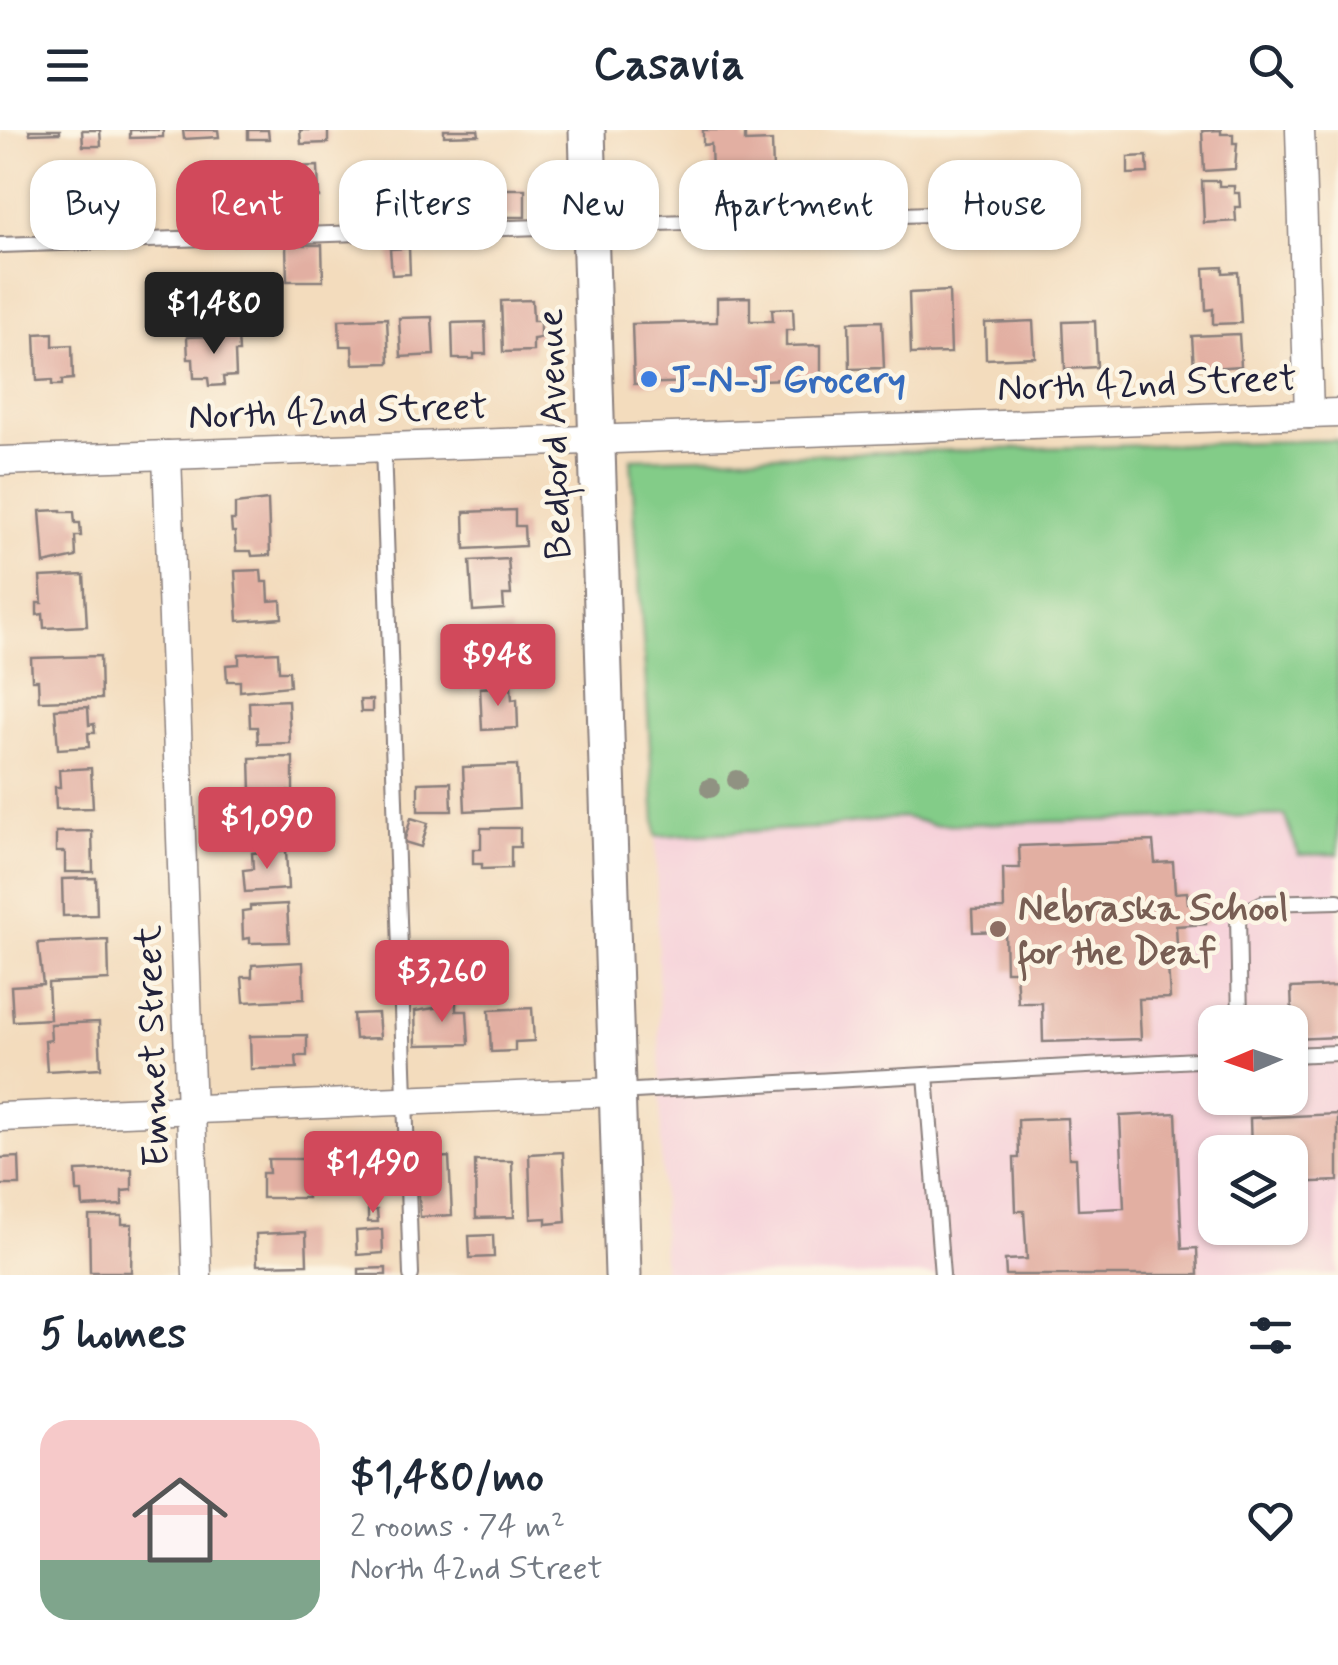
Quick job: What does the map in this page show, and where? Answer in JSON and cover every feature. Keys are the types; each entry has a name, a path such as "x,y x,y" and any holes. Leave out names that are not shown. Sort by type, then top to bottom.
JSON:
{"street":[{"name":"Bedford Avenue","path":"586,130 587,160"},
{"path":"1300,130 1309,414"},
{"name":"Bedford Avenue","path":"591,250 623,1275"},
{"name":"North 42nd Street","path":"0,461 1338,413"},
{"name":"Emmet Street","path":"167,455 197,1275"},
{"path":"0,1116 617,1092"}],"lane":[{"path":"659,223 928,214"},
{"path":"0,245 527,227"},
{"path":"383,446 412,1275"},
{"path":"1240,1005 1238,916 1263,903 1338,901"},
{"path":"1308,1054 1338,1053"},
{"path":"617,1092 1198,1061"},
{"path":"926,1075 942,1275"}],"shaded area":[{"name":"Nebraska School for the Deaf","path":"1338,440 1338,1275 663,1275 656,836 631,459"}],"green space":[{"path":"1338,440 1338,854 1299,855 1284,815 934,825 904,817 819,828 656,836 631,459"}],"building":[{"path":"29,130 60,130 60,133 30,134"},
{"path":"82,130 100,130 101,146 83,146"},
{"path":"130,130 163,130 163,137 130,138"},
{"path":"183,130 218,130 219,137 184,139"},
{"path":"248,130 268,130 269,139 248,139"},
{"path":"300,130 328,130 328,143 301,144"},
{"path":"444,130 478,130 479,135 444,136"},
{"path":"703,130 745,130 745,142 772,141 773,160 712,160 711,144 703,145"},
{"path":"1221,130 1221,134 1233,134 1233,143 1237,143 1235,169 1204,171 1202,131"},
{"path":"1147,156 1148,173 1128,174 1128,157"},
{"path":"1202,181 1234,186 1240,207 1235,207 1236,221 1204,223"},
{"path":"507,189 525,189 525,217 507,217"},
{"path":"322,245 323,281 287,281 286,250 319,250"},
{"path":"390,250 409,250 410,274 392,275"},
{"path":"1223,267 1223,273 1238,272 1241,323 1213,324 1213,309 1206,310 1204,268"},
{"path":"949,291 951,353 911,354 909,293"},
{"path":"750,297 750,321 773,321 772,309 793,308 794,330 786,330 786,346 821,345 821,378 634,384 632,324 717,322 717,298"},
{"path":"532,300 533,321 540,321 540,338 533,339 533,351 503,352 501,301"},
{"path":"432,317 434,355 401,357 399,318"},
{"path":"387,318 389,363 353,364 352,346 340,346 339,320"},
{"path":"882,321 884,368 850,369 849,322"},
{"path":"1033,321 1035,357 986,359 985,323"},
{"path":"1095,321 1097,367 1065,369 1063,322"},
{"path":"485,322 486,354 474,354 474,359 453,359 452,323"},
{"path":"53,333 53,346 72,345 73,379 62,380 62,385 52,385 52,380 37,381 35,334"},
{"path":"1239,334 1241,366 1194,369 1192,336"},
{"path":"238,335 236,376 223,377 224,385 209,386 208,378 194,378 187,337"},
{"path":"268,500 270,555 252,556 251,551 236,551 231,520 235,520 235,504"},
{"path":"515,510 515,526 524,526 525,546 465,549 464,512"},
{"path":"40,511 74,512 75,523 80,523 81,536 75,536 76,557 44,564"},
{"path":"508,559 511,595 503,595 504,609 473,611 470,561"},
{"path":"261,570 262,582 268,582 269,601 281,600 282,618 238,621 235,571"},
{"path":"84,575 87,626 44,628 43,614 37,615 37,603 42,603 40,577"},
{"path":"511,629 513,669 472,670 471,654 480,654 479,630"},
{"path":"278,652 279,671 289,671 290,686 240,691 240,681 227,681 226,665 239,664 239,654"},
{"path":"100,656 101,699 39,701 38,680 32,680 31,658"},
{"path":"511,686 512,700 517,699 518,728 482,730 480,688"},
{"path":"288,700 290,743 258,744 257,727 250,727 249,702"},
{"path":"360,700 372,700 372,712 361,712"},
{"path":"88,707 89,725 94,724 95,733 88,733 89,747 58,749 55,709"},
{"path":"293,757 293,791 251,792 250,758"},
{"path":"517,765 519,808 465,811 463,767"},
{"path":"91,768 93,808 56,809 59,770"},
{"path":"451,782 452,811 418,811 418,783"},
{"path":"298,805 300,841 249,843 249,819 255,818 255,806"},
{"path":"411,818 428,823 421,847 404,842"},
{"path":"481,828 520,828 520,847 511,847 511,868 482,869 482,864 473,864 473,849 481,849"},
{"path":"92,831 93,872 65,872 65,852 56,852 56,832"},
{"path":"1153,841 1155,863 1173,862 1175,893 1187,892 1188,903 1205,902 1206,924 1176,926 1178,965 1168,965 1170,998 1139,999 1141,1039 1043,1042 1042,1003 1018,1003 1016,971 1006,971 1005,931 973,932 972,910 1004,909 1003,868 1020,868 1019,846"},
{"path":"286,850 288,889 245,892 243,870 253,869 252,853"},
{"path":"96,878 97,915 63,916 62,879"},
{"path":"287,904 289,942 250,943 250,938 243,939 242,911 250,910 250,906"},
{"path":"108,940 109,980 48,983 50,1019 13,1021 11,986 43,984 38,943"},
{"path":"303,962 304,999 244,1002 242,977 252,977 252,965"},
{"path":"1338,986 1338,1037 1308,1038 1308,1005 1292,1005 1291,988"},
{"path":"441,998 456,998 456,1011 467,1011 469,1044 416,1045 415,1011 441,1007"},
{"path":"532,1008 534,1041 515,1042 515,1051 491,1052 489,1010"},
{"path":"378,1013 380,1038 355,1039 353,1014"},
{"path":"99,1022 101,1068 47,1071 45,1041 51,1040 50,1024"},
{"path":"307,1035 307,1056 296,1056 297,1068 251,1069 250,1036"},
{"path":"1176,1113 1182,1249 1197,1248 1198,1275 1006,1275 1005,1260 1027,1259 1024,1211 1016,1211 1014,1158 1019,1158 1018,1120 1067,1118 1069,1158 1076,1158 1078,1210 1124,1208 1120,1116"},
{"path":"1338,1114 1338,1181 1308,1182 1308,1135 1250,1135 1250,1118"},
{"path":"563,1152 566,1222 546,1224 546,1218 531,1219 529,1154"},
{"path":"19,1157 20,1185 0,1185 0,1158"},
{"path":"449,1157 452,1215 420,1217 417,1159"},
{"path":"268,1159 307,1159 307,1167 321,1168 321,1188 307,1188 307,1198 262,1198 262,1173 269,1173"},
{"path":"475,1161 512,1161 514,1217 476,1218"},
{"path":"132,1169 132,1190 122,1191 122,1205 83,1207 82,1192 77,1192 76,1171"},
{"path":"368,1210 377,1210 378,1222 368,1222"},
{"path":"89,1216 122,1216 122,1224 132,1224 131,1272 90,1272"},
{"path":"382,1229 383,1253 357,1255 356,1231"},
{"path":"306,1232 307,1264 257,1265 256,1234"},
{"path":"493,1235 494,1257 470,1258 469,1236"},
{"path":"386,1268 386,1275 359,1275 359,1269"}],"place":[{"name":"J-N-J Grocery","path":"649,379"},
{"name":"Nebraska School for the Deaf","path":"998,929"}]}
